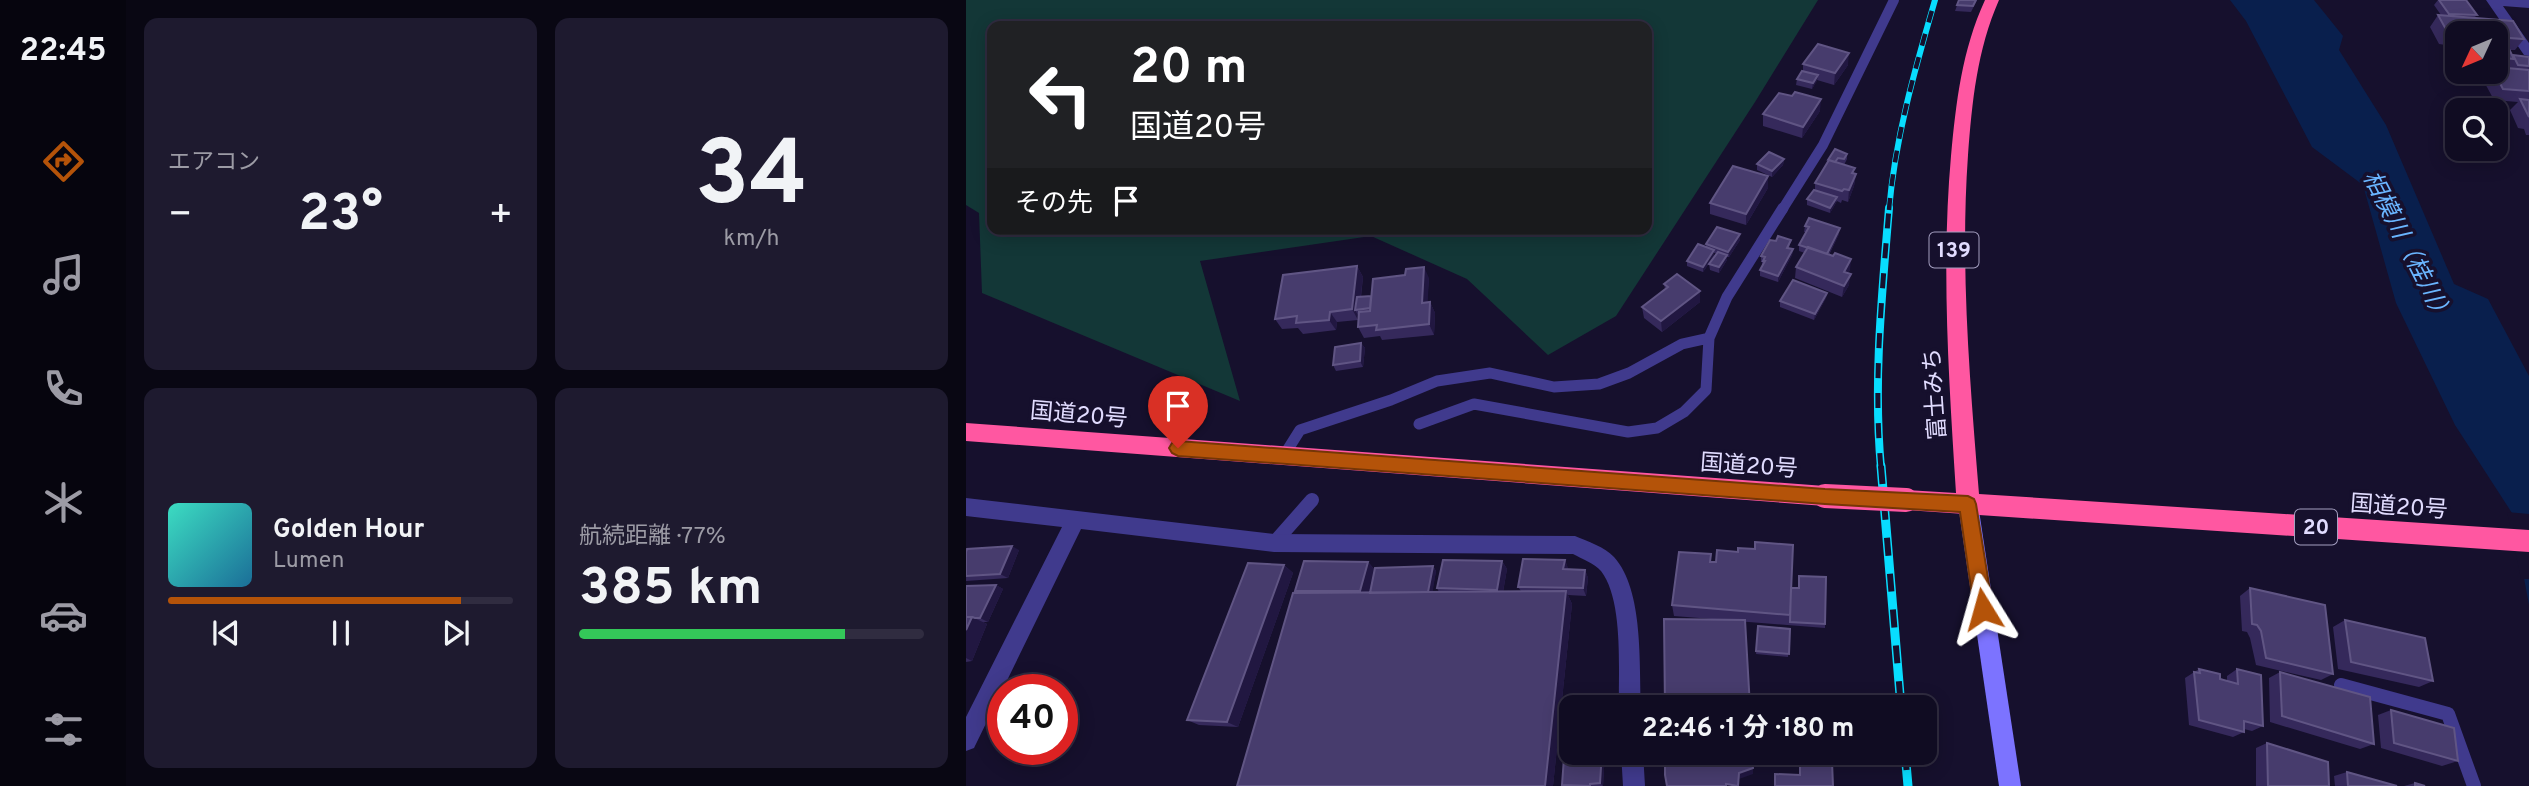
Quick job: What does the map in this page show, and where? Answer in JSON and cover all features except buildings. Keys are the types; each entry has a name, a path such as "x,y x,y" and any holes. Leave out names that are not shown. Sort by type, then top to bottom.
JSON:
{"highway":[{"name":"富士みち","path":"1968,504 1953,276 1957,170 1965,89 1975,44 1992,0"},
{"name":"国道20号","path":"966,432 1825,496 1906,499 2529,541"}],"street":[{"path":"2493,1 2529,4"},
{"path":"2493,1 2529,52"},
{"name":"富士みち","path":"1968,504 2010,786"},
{"path":"966,507 1274,542 1575,545 1607,564 1619,591 1625,618 1629,695"},
{"path":"966,740 1075,521"},
{"path":"1633,765 1634,786"}],"lane":[{"path":"1419,424 1474,404 1628,432 1657,428 1684,412 1706,390 1709,338 1727,297 1824,145 1894,0"},
{"path":"1283,457 1300,430 1391,400 1437,381 1490,373 1554,387 1599,384 1629,373 1682,344 1709,338"},
{"path":"1274,542 1311,500"},
{"path":"2341,685 2448,714 2474,786"}],"green space":[{"path":"966,0 1818,0 1616,316 1548,355 1467,279 1371,236 1200,261 1240,401 982,293 979,213 966,205"}],"water":[{"name":"相模川（桂川）","path":"2230,0 2314,0 2343,36 2339,50 2386,125 2454,284 2488,299 2529,376 2529,605 2512,513 2455,425 2396,303 2363,185 2312,147 2246,21"}],"pier":[{"path":"2507,512 2529,514 2529,579 2521,579"}],"railway":[{"path":"1889,210 1901,130 1935,0"},
{"path":"1881,468 1878,371 1889,208"},
{"path":"1881,466 1900,695"},
{"path":"1906,765 1908,786"}],"route":[{"path":"1178,448 1825,496 1968,504 1983,609"}]}
